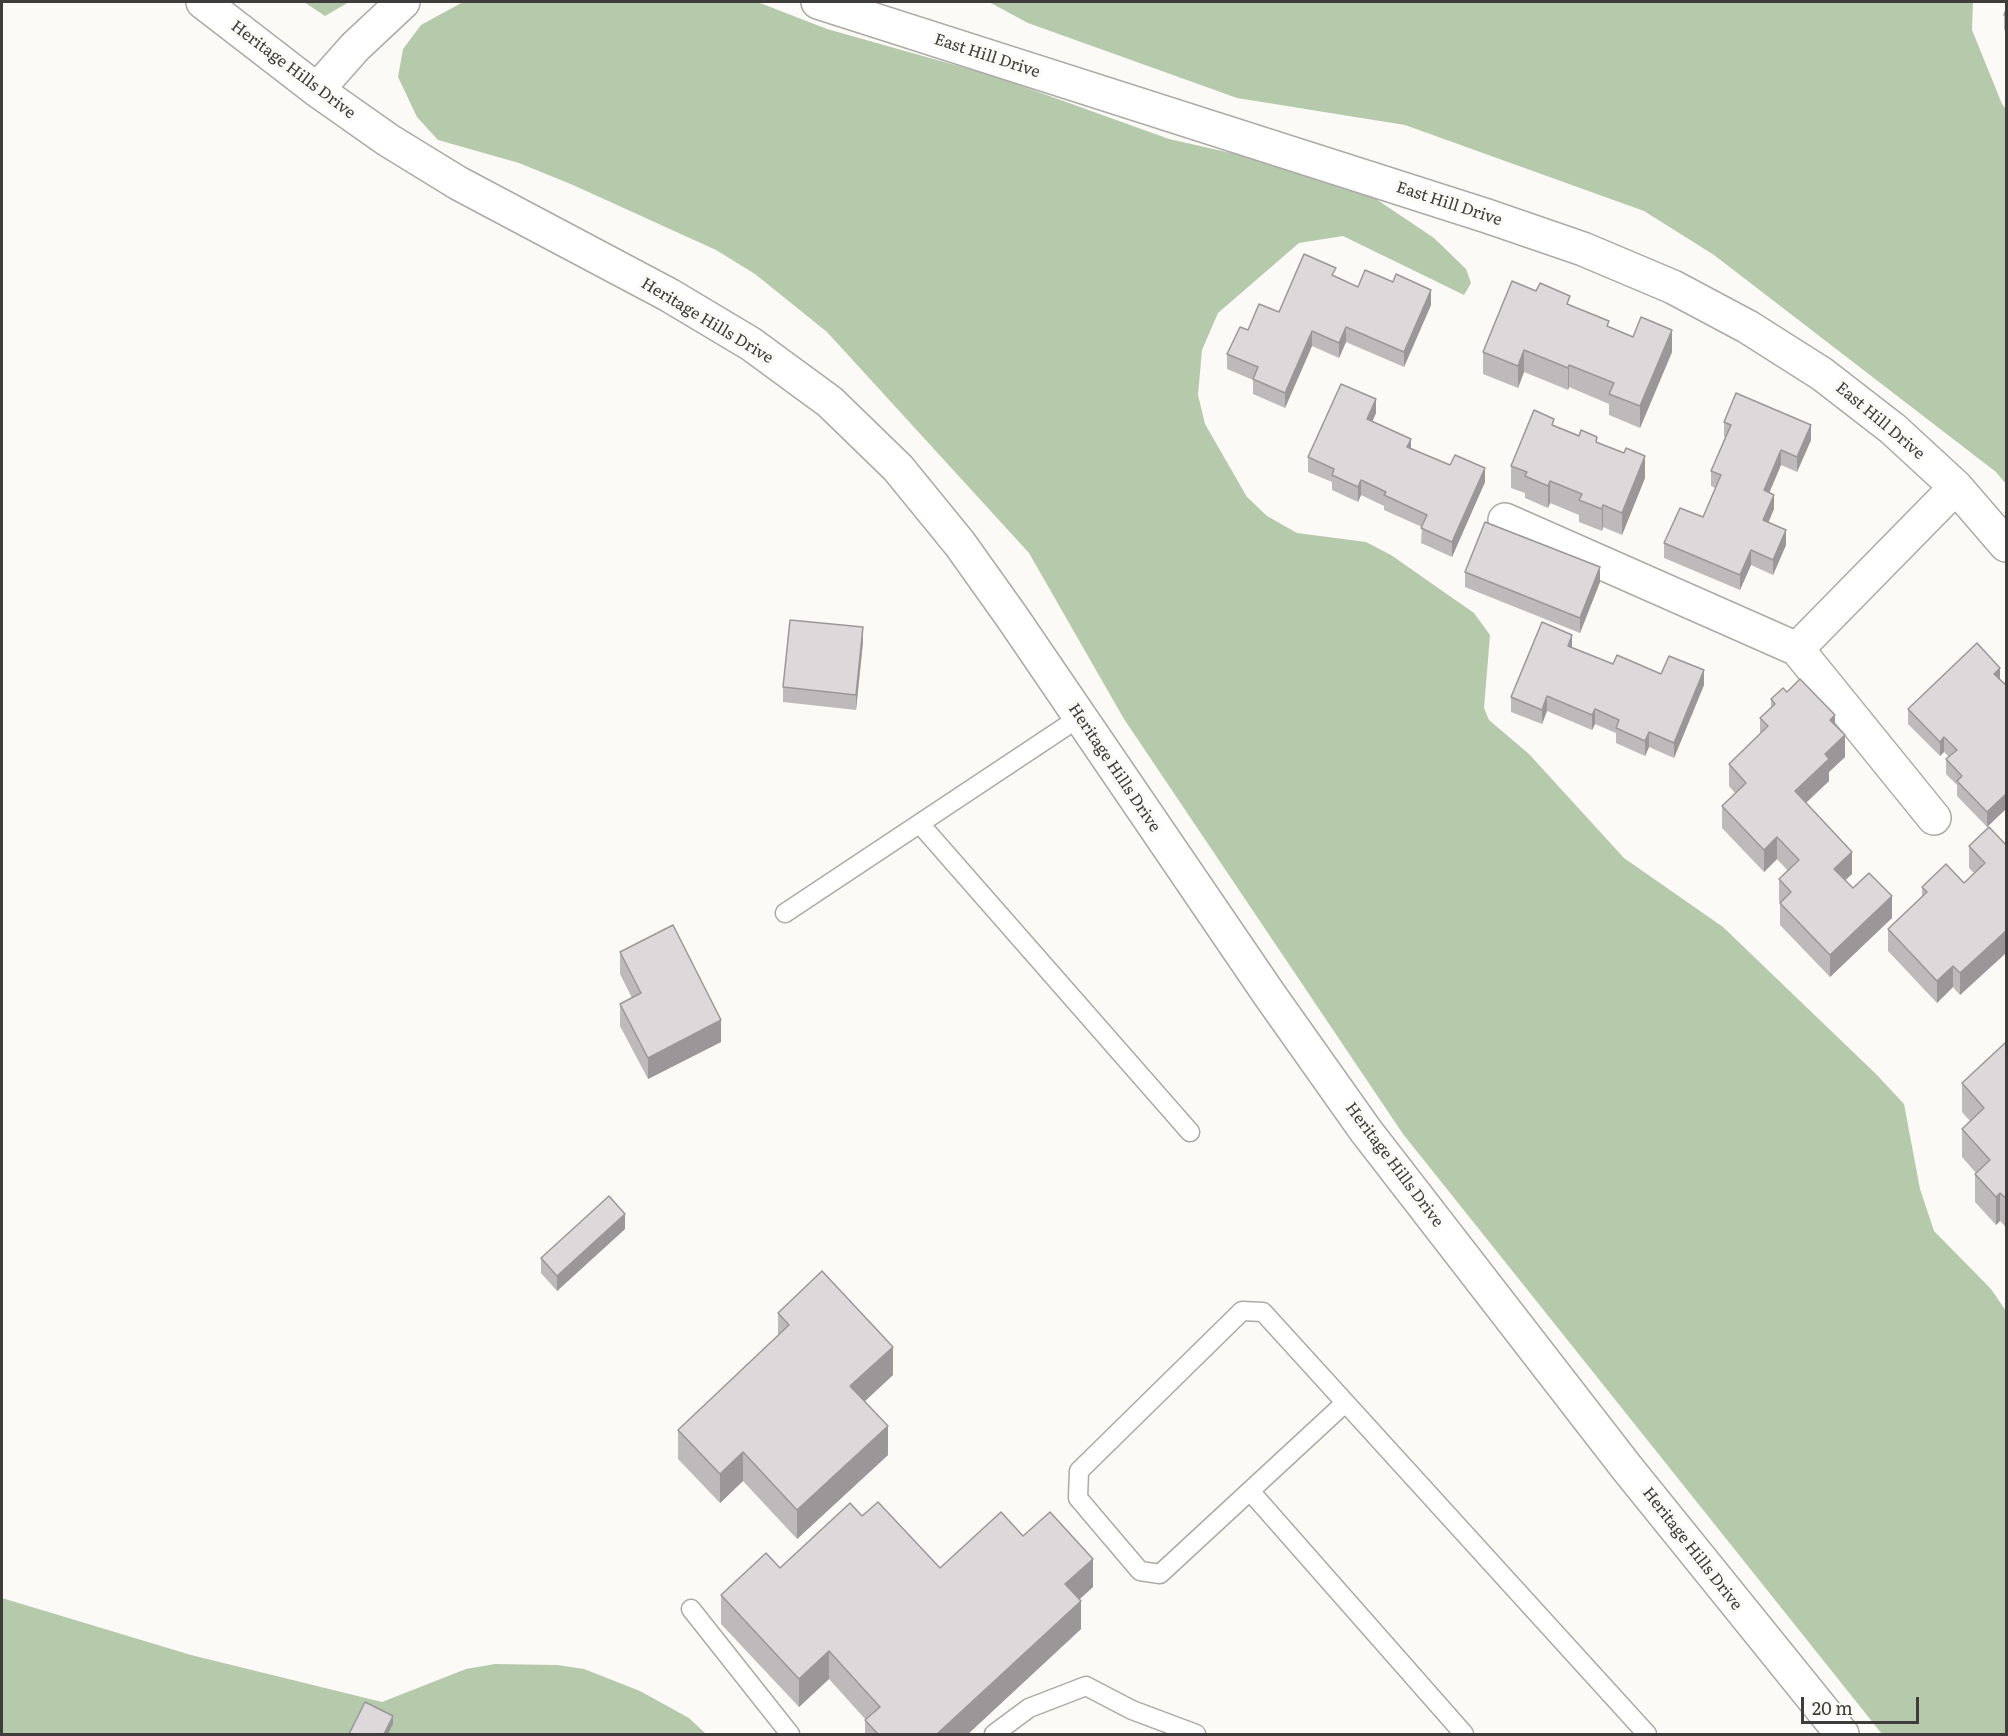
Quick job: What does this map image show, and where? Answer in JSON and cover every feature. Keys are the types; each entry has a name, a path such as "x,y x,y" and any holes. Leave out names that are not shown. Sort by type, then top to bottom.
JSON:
{"street":[{"name":"Heritage Hills Drive","path":"203,2 317,90 388,141 458,183 669,295 751,344 830,402 898,468 960,544 1366,1131 1627,1468 1842,1734"},
{"path":"317,90 362,40 403,2"},
{"name":"East Hill Drive","path":"818,2 1583,249 1682,292 1749,327 1822,374 1893,429 1956,487 2007,545"},
{"path":"1797,649 1956,487"},
{"path":"1504,520 1797,649 1934,818"}],"lane":[{"path":"785,913 1080,717"},
{"path":"920,824 1190,1132"},
{"path":"1345,1403 1160,1574 1140,1571 1078,1498 1079,1471 1242,1311 1263,1312 1647,1734"},
{"path":"1250,1491 1464,1734"},
{"path":"691,1609 790,1734"},
{"path":"994,1734 1029,1708 1086,1686 1132,1710 1196,1734"}],"green space":[{"path":"304,2 349,2 325,16"},
{"path":"463,2 760,3 827,29 994,76 1169,139 1289,166 1373,197 1434,238 1466,269 1471,283 1464,295 1343,236 1299,243 1218,313 1202,350 1198,395 1205,424 1247,497 1267,516 1297,533 1366,542 1391,555 1474,613 1490,635 1484,708 1489,720 1529,754 1624,858 1723,927 1876,1074 1904,1104 1920,1189 1934,1231 1991,1289 2006,1311 2006,1734 1882,1734 1403,1134 1124,719 1029,553 827,332 755,274 716,250 519,163 438,140 417,117 398,77 403,49 421,25"},
{"path":"989,2 1973,2 1972,30 2006,109 2006,484 1996,472 1714,255 1644,211 1405,125 1237,98 1028,23"},
{"path":"2,1598 191,1655 382,1702 466,1669 495,1664 557,1665 584,1669 640,1691 689,1718 706,1734 2,1734"}],"building":[{"path":"1304,254 1336,268 1332,275 1358,287 1365,270 1393,282 1396,274 1431,290 1404,352 1346,327 1339,343 1312,331 1285,393 1253,379 1258,367 1227,354 1240,327 1248,330 1259,304 1279,312"},
{"path":"1512,281 1536,291 1540,283 1570,296 1567,304 1609,321 1607,326 1633,337 1641,317 1672,330 1640,406 1609,394 1614,383 1569,365 1568,368 1524,350 1518,366 1483,352"},
{"path":"1341,384 1376,399 1367,419 1411,439 1407,447 1450,465 1455,455 1485,468 1452,542 1421,528 1427,515 1384,495 1386,492 1361,480 1358,487 1332,475 1334,469 1308,457"},
{"path":"1736,393 1811,425 1797,457 1781,450 1764,490 1774,495 1763,520 1786,530 1773,560 1751,550 1740,575 1664,543 1680,508 1703,517 1721,475 1711,471 1731,425 1724,422"},
{"path":"1534,410 1554,419 1552,425 1579,436 1581,430 1597,437 1596,442 1624,453 1626,448 1645,456 1622,513 1603,505 1602,509 1579,500 1582,494 1550,481 1548,486 1525,476 1527,472 1511,466"},
{"path":"1485,522 1600,567 1580,618 1465,572"},
{"path":"790,620 863,627 856,695 783,687"},
{"path":"1542,622 1572,635 1568,646 1613,664 1617,655 1661,674 1669,656 1704,670 1674,743 1649,732 1645,741 1616,728 1619,720 1595,709 1592,715 1547,696 1542,710 1511,697"},
{"path":"1977,643 2000,668 1994,674 2007,686 2007,793 1987,812 1957,781 1962,776 1946,759 1957,750 1944,737 1940,742 1908,709"},
{"path":"1800,679 1835,715 1830,720 1845,735 1825,754 1829,759 1795,791 1852,852 1834,869 1853,888 1869,873 1892,896 1830,955 1780,903 1791,892 1779,879 1799,860 1777,837 1764,850 1722,806 1746,783 1729,764 1768,726 1760,718 1775,704 1771,699 1783,688 1787,692"},
{"path":"1989,827 2007,846 2007,930 1960,973 1953,966 1937,981 1888,929 1927,892 1922,887 1946,864 1964,883 1985,863 1969,846"},
{"path":"673,925 721,1020 648,1058 620,1004 641,993 620,952"},
{"path":"2005,1043 2007,1045 2007,1199 2000,1193 1996,1197 1975,1174 1990,1160 1962,1129 1984,1108 1962,1083"},
{"path":"609,1196 625,1214 557,1276 541,1258"},
{"path":"822,1271 893,1347 850,1386 888,1426 797,1510 743,1452 720,1474 678,1430 789,1325 778,1313"},
{"path":"878,1502 940,1568 1001,1512 1023,1536 1050,1512 1093,1559 1065,1584 1081,1601 937,1734 878,1734 865,1720 880,1707 829,1651 799,1679 721,1595 766,1553 780,1568 850,1503 862,1516"},
{"path":"365,1702 393,1716 384,1734 349,1734"}]}
